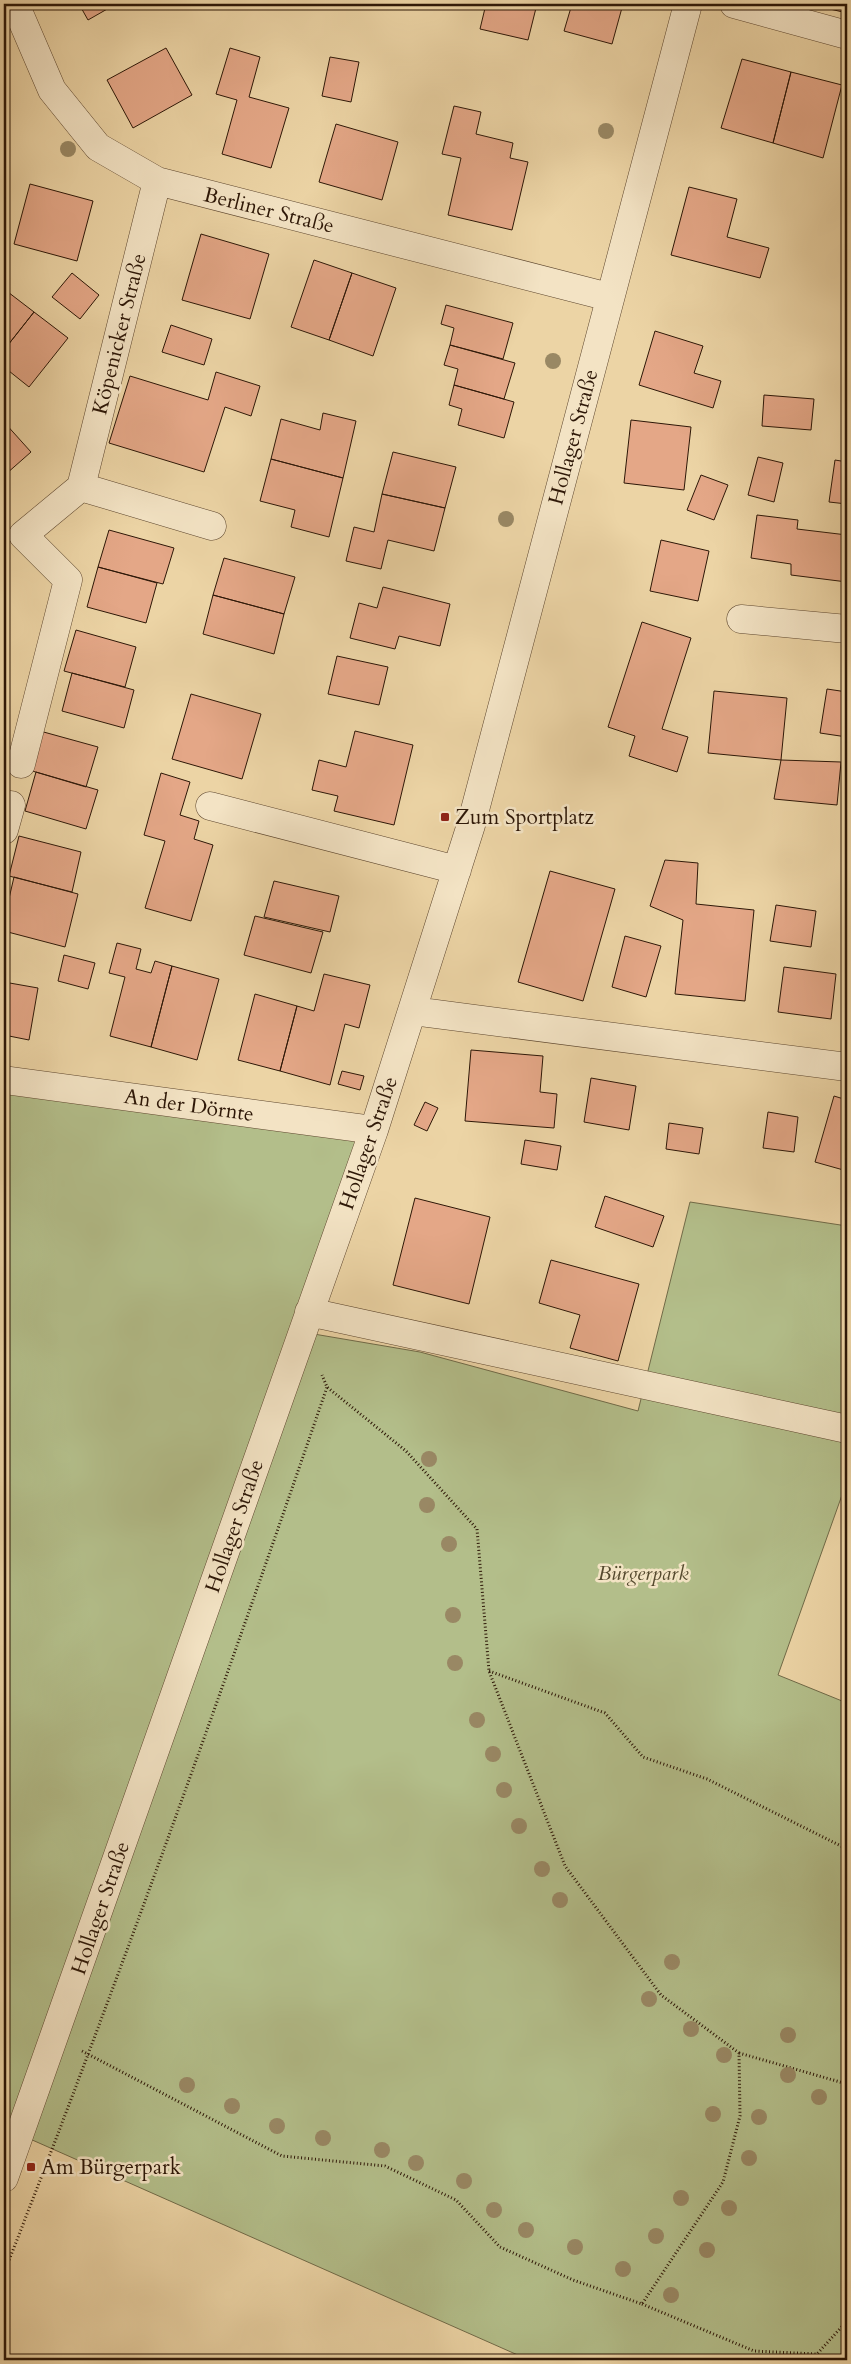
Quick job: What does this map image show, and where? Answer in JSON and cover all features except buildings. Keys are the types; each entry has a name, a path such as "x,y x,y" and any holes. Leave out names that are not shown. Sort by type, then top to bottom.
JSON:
{"street":[{"name":"Berliner Straße","path":"15,4 52,90 92,140 98,147 157,181 609,297"},
{"name":"Hollager Straße","path":"4,2178 374,1130 413,1011 471,825 609,297 688,4"},
{"path":"734,4 847,35"},
{"name":"Köpenicker Straße","path":"81,487 157,181"},
{"path":"21,764 68,580 23,534 81,487 212,526"},
{"path":"742,619 847,629"},
{"path":"210,806 456,870"},
{"path":"413,1011 847,1067"},
{"name":"An der Dörnte","path":"4,1080 374,1130"},
{"path":"306,1322 847,1429"}],"path":[{"path":"306,1322 327,1387 406,1451 477,1530 489,1671 565,1866 661,1995 739,2053 847,2084"},
{"path":"4,2273 89,2055 230,1671 327,1387"},
{"path":"489,1671 605,1712 643,1757 707,1779 847,1849"},
{"path":"55,2036 282,2156 385,2166 456,2200 500,2247 573,2280 642,2304 754,2351 817,2354 847,2321"},
{"path":"642,2304 723,2182 740,2116 739,2053"}],"green space":[{"name":"Bürgerpark","path":"4,1080 374,1130 302,1332 420,1352 638,1411 690,1202 847,1226 847,1481 778,1675 847,1703 847,2360 529,2360 21,2135 4,2178"}],"place":[{"name":"Zum Sportplatz","path":"445,817"},
{"name":"Am Bürgerpark","path":"31,2167"}]}
